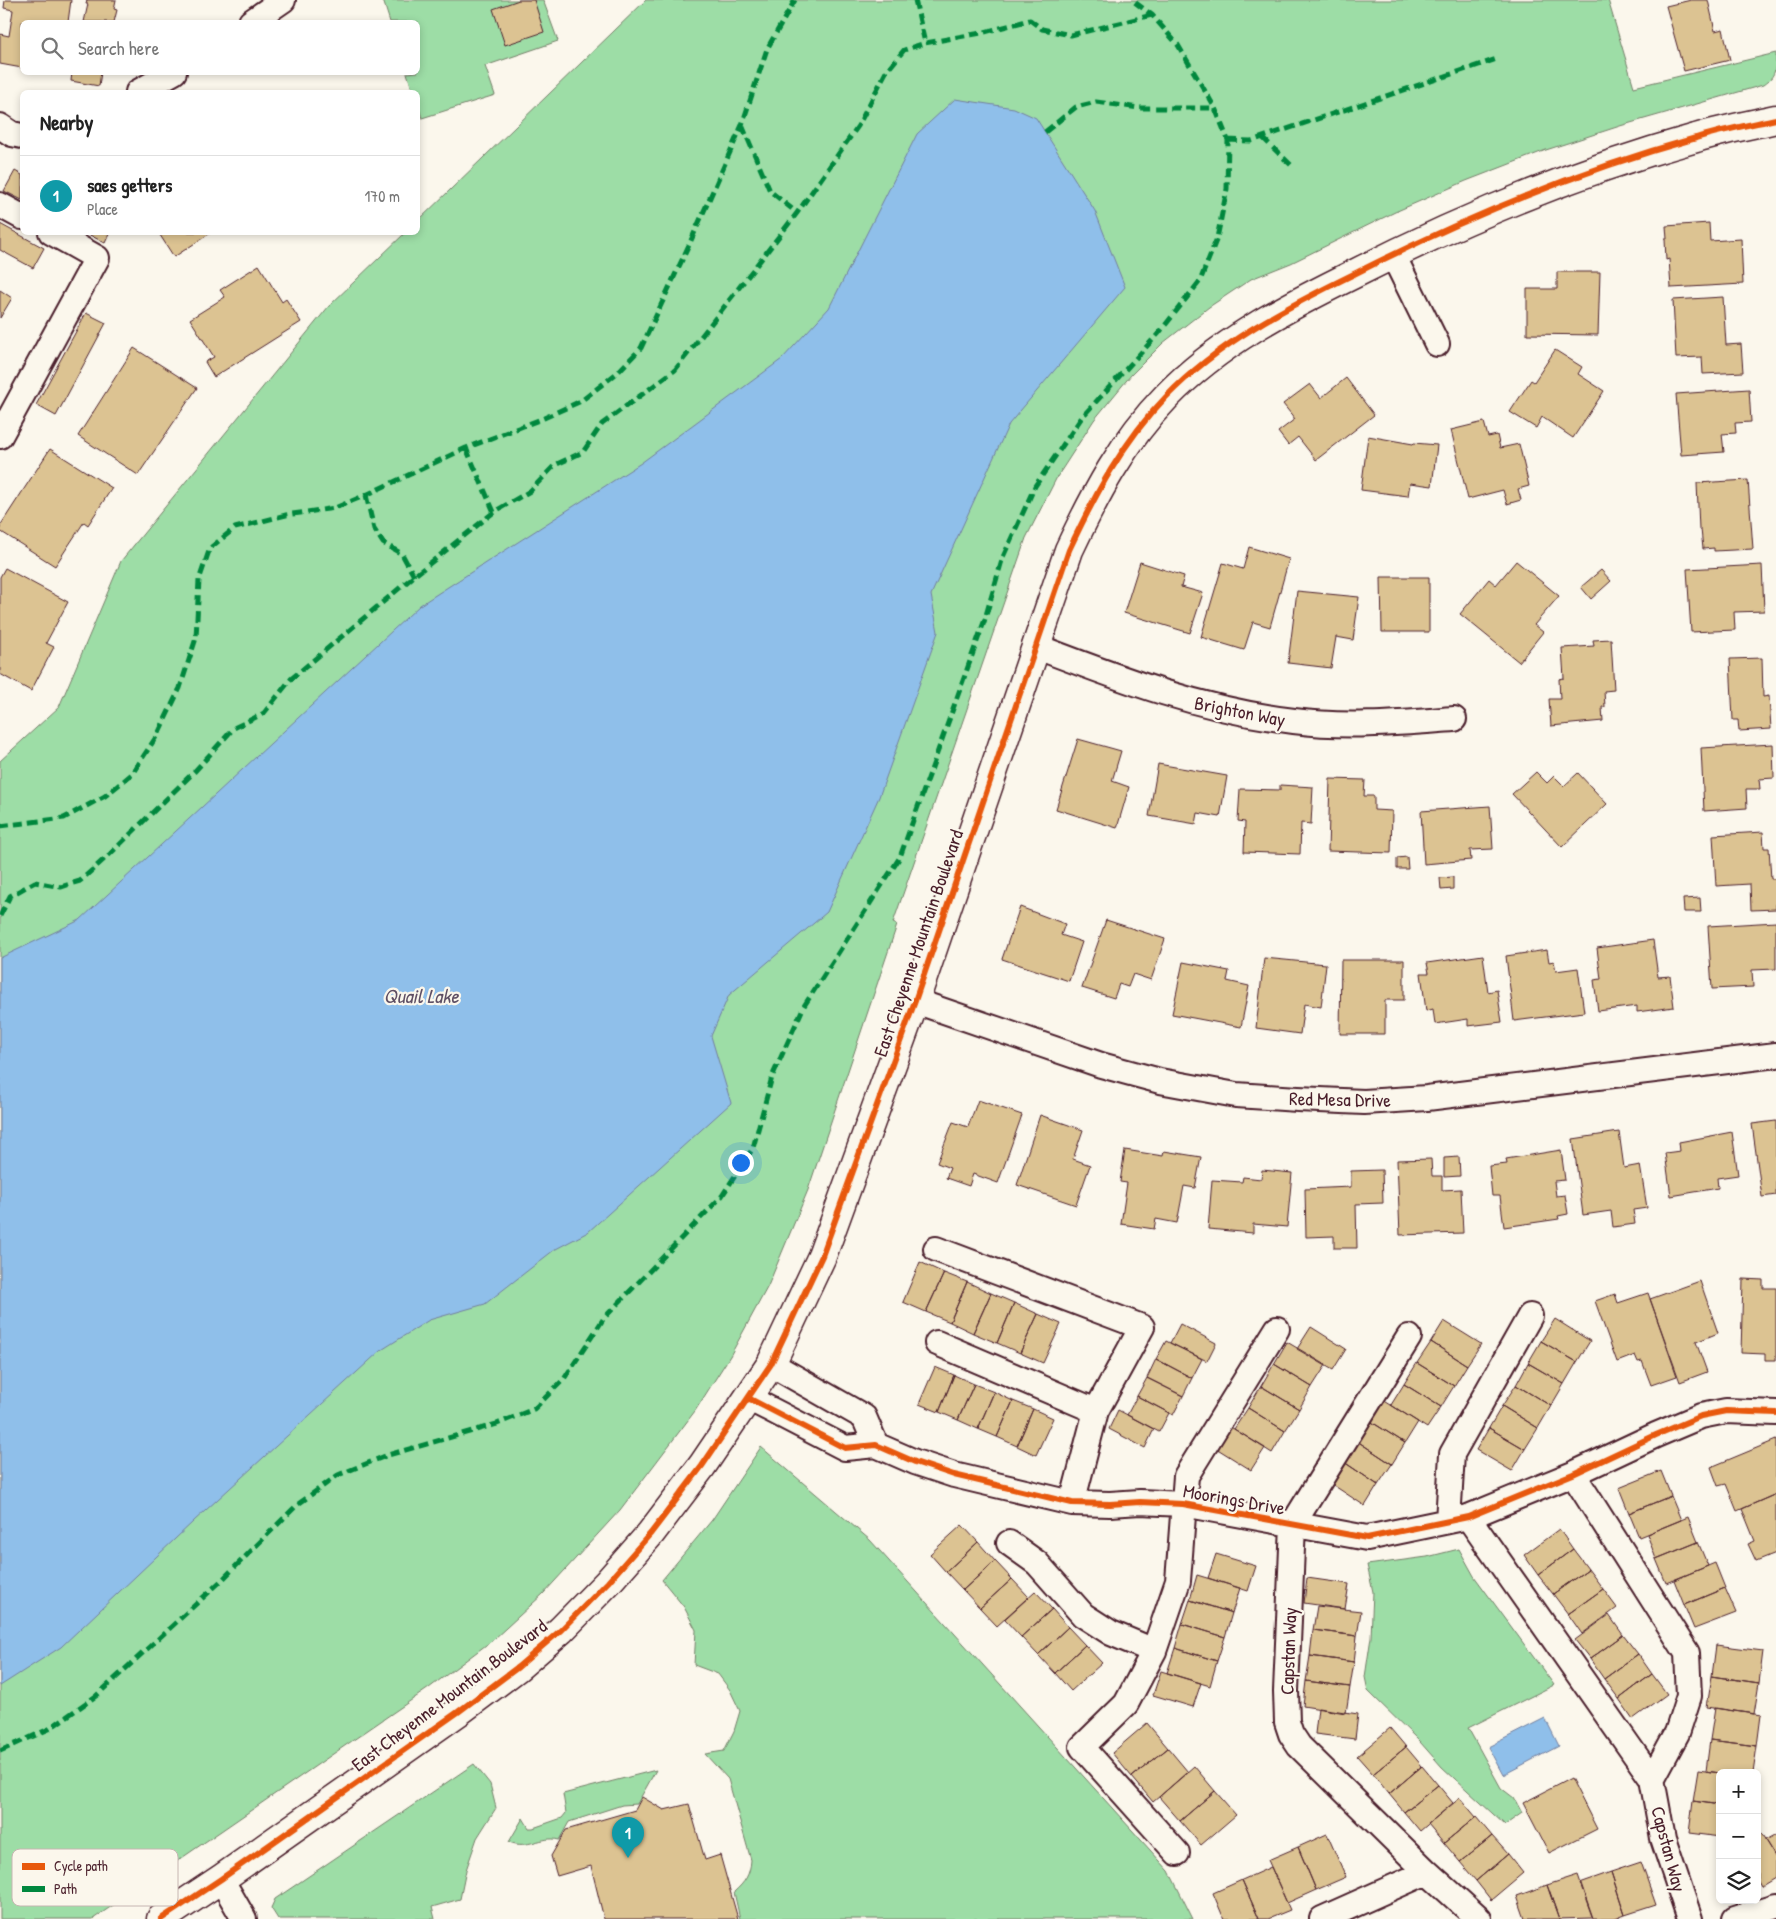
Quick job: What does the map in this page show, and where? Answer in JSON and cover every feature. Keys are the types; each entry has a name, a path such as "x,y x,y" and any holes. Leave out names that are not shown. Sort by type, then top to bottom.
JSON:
{"street":[{"path":"254,20 283,0"},
{"path":"142,90 169,75"},
{"name":"East Cheyenne Mountain Boulevard","path":"161,1919 220,1880 458,1712 518,1667 561,1630 608,1582 651,1533 702,1466 771,1364 822,1256 915,1001 1069,550 1092,500 1114,464 1164,399 1192,372 1233,341 1284,310 1393,255 1512,201 1578,176 1697,138 1776,119"},
{"path":"0,126 12,134 20,136"},
{"path":"0,205 20,216"},
{"path":"0,436 97,258 56,235"},
{"path":"1393,255 1437,344"},
{"name":"Brighton Way","path":"1035,646 1176,698 1236,712 1295,722 1352,724 1454,719"},
{"name":"Red Mesa Drive","path":"915,1001 1101,1065 1160,1081 1236,1095 1298,1100 1364,1102 1427,1098 1776,1055"},
{"path":"936,1250 1142,1327 1096,1411 1072,1503"},
{"path":"1458,1519 1452,1454 1530,1316"},
{"name":"Moorings Drive","path":"1177,1853 1082,1747 1126,1704 1154,1651 1178,1581 1186,1476 1277,1329"},
{"name":"Capstan Way","path":"1409,1337 1292,1524 1286,1691 1287,1722 1291,1734 1299,1746 1426,1872 1479,1919"},
{"path":"937,1343 1096,1411"},
{"path":"748,1398 845,1448 876,1444 864,1416 771,1364"},
{"name":"Moorings Drive","path":"876,1444 915,1462 954,1475 1072,1503 1110,1504 1140,1502 1183,1504 1368,1538 1458,1519 1573,1474 1701,1416 1726,1411 1776,1413"},
{"path":"1573,1474 1687,1653 1689,1696 1677,1733 1652,1778"},
{"name":"Capstan Way","path":"1458,1519 1652,1778 1663,1839 1690,1919"},
{"path":"1009,1543 1037,1563 1083,1615 1111,1633 1154,1651"},
{"path":"1322,1919 1426,1872"},
{"path":"220,1880 244,1919"},
{"path":"1735,1919 1776,1906"}],"green space":[{"path":"383,0 543,0 558,41 485,66 495,95 422,118 420,112 420,90 412,90 408,75 420,75 420,20 389,20"},
{"path":"646,0 1608,0 1634,87 1776,53 1773,75 1763,85 1620,126 1546,150 1466,181 1395,212 1291,263 1251,279 1209,307 1163,343 1131,375 1094,420 1057,477 1026,538 893,923 897,925 808,1190 768,1286 730,1356 695,1411 620,1510 543,1594 494,1639 429,1688 178,1861 178,1849 12,1849 12,1906 112,1906 93,1919 0,1919 0,761 59,707 121,561 329,306 403,235 420,235 420,219"},
{"path":"761,1447 870,1540 1169,1871 1193,1919 740,1919 734,1892 746,1878 751,1860 728,1779 705,1754 724,1751 734,1731 740,1711 730,1690 718,1674 694,1665 696,1630 684,1607 662,1580 712,1520"},
{"path":"1459,1549 1474,1576 1554,1685 1468,1728 1501,1788 1514,1798 1522,1813 1505,1825 1442,1767 1420,1742 1368,1691 1365,1677 1371,1637 1373,1592 1367,1565 1427,1557"},
{"path":"474,1764 490,1784 496,1808 477,1838 466,1870 460,1899 432,1907 435,1919 278,1919 271,1908 275,1899"},
{"path":"656,1770 637,1804 622,1805 569,1822 559,1840 547,1839 529,1844 509,1842 523,1818 529,1828 533,1828 562,1818 566,1813 563,1794"}],"water":[{"name":"Quail Lake","path":"955,99 1014,108 1036,118 1095,211 1125,287 1009,424 931,595 938,632 879,797 827,912 729,995 711,1036 731,1103 588,1232 554,1250 485,1304 429,1320 380,1351 194,1521 61,1647 0,1686 0,958 80,920 420,605 641,463 782,359 829,308 917,134"},
{"path":"1545,1718 1559,1746 1503,1775 1488,1747"}],"building":[{"path":"5,0 71,0 68,20 20,20 20,68 0,64 0,34 9,36 13,10 4,8"},
{"path":"87,0 116,0 114,9 117,10 114,20 84,20 88,4 86,4"},
{"path":"519,0 534,0 544,32 505,45 493,9"},
{"path":"1691,0 1708,0 1715,31 1723,29 1730,60 1684,71 1666,6"},
{"path":"72,75 101,75 99,86 71,81"},
{"path":"15,171 20,174 20,199 4,191"},
{"path":"1709,223 1710,241 1741,239 1743,284 1671,288 1669,259 1666,260 1666,226"},
{"path":"0,224 44,248 33,268 0,250"},
{"path":"90,235 109,235 105,243"},
{"path":"160,235 207,235 174,257"},
{"path":"259,265 282,302 286,299 301,322 214,377 205,362 214,357 190,319 225,297 220,290"},
{"path":"1557,272 1600,272 1598,335 1527,334 1527,289 1557,289"},
{"path":"0,290 12,298 0,318"},
{"path":"1723,297 1726,345 1741,344 1743,372 1703,374 1702,357 1676,358 1673,300"},
{"path":"86,313 106,323 56,416 36,405"},
{"path":"134,348 197,388 138,475 78,436"},
{"path":"1555,350 1582,367 1578,374 1604,391 1573,438 1542,417 1536,428 1510,412 1531,380 1534,382"},
{"path":"1346,378 1374,415 1316,460 1298,437 1288,445 1278,432 1295,419 1283,404 1310,384 1321,398"},
{"path":"1749,389 1751,422 1735,423 1736,433 1722,434 1724,452 1681,455 1676,394"},
{"path":"1484,422 1488,437 1497,435 1500,448 1519,444 1529,486 1518,489 1521,500 1507,504 1503,490 1468,499 1451,430"},
{"path":"1368,436 1413,444 1437,445 1432,486 1410,483 1408,496 1361,490"},
{"path":"50,449 112,488 88,525 84,522 55,566 0,531 0,526"},
{"path":"1748,480 1753,549 1714,551 1714,548 1703,549 1701,529 1699,529 1697,483"},
{"path":"1249,547 1289,559 1270,627 1253,622 1244,650 1201,637 1223,563 1243,569"},
{"path":"1516,561 1559,596 1534,625 1543,632 1519,662 1460,614 1489,579 1496,585"},
{"path":"1140,562 1184,576 1181,587 1203,593 1190,633 1124,613"},
{"path":"1762,565 1764,611 1734,612 1735,630 1691,632 1687,569"},
{"path":"5,568 68,602 46,643 54,647 31,691 0,674 0,577"},
{"path":"1601,570 1611,581 1591,599 1581,587"},
{"path":"1381,577 1429,577 1429,632 1382,632"},
{"path":"1297,591 1359,597 1353,640 1336,637 1331,668 1288,663"},
{"path":"1611,639 1614,690 1604,691 1605,707 1602,707 1603,721 1551,726 1549,699 1560,699 1559,679 1564,678 1562,648 1594,646 1593,640"},
{"path":"1762,658 1763,697 1769,696 1771,729 1739,731 1738,720 1733,720 1730,659"},
{"path":"1078,739 1121,751 1112,781 1129,787 1117,828 1056,809"},
{"path":"1773,744 1774,778 1759,779 1760,789 1746,789 1747,808 1704,811 1701,748"},
{"path":"1158,764 1227,776 1220,817 1198,813 1196,824 1149,816"},
{"path":"1536,772 1547,783 1554,776 1564,786 1578,773 1607,804 1562,847 1512,794"},
{"path":"1330,779 1365,780 1364,796 1374,796 1374,810 1392,811 1391,853 1328,851"},
{"path":"1280,785 1313,787 1311,824 1301,823 1300,854 1244,852 1245,822 1238,821 1240,789 1280,790"},
{"path":"1490,806 1493,849 1470,850 1471,860 1424,864 1421,811"},
{"path":"1763,832 1764,848 1769,848 1771,879 1776,879 1776,909 1751,910 1750,884 1716,886 1713,835"},
{"path":"1407,857 1408,869 1397,869 1397,858"},
{"path":"1453,877 1453,889 1441,890 1440,878"},
{"path":"1700,898 1701,912 1684,912 1683,899"},
{"path":"1020,907 1065,924 1061,935 1082,942 1069,981 1002,959"},
{"path":"1106,920 1165,939 1151,980 1133,974 1128,987 1119,984 1114,998 1082,988"},
{"path":"1776,922 1776,969 1752,970 1753,987 1712,989 1708,926"},
{"path":"1653,940 1658,977 1670,976 1674,1007 1637,1012 1637,1006 1598,1011 1594,980 1601,979 1597,948"},
{"path":"1547,950 1549,962 1554,961 1556,971 1578,968 1584,1012 1514,1021 1506,956"},
{"path":"1483,955 1488,992 1497,990 1502,1022 1468,1026 1468,1019 1435,1024 1433,1009 1426,1011 1421,973 1429,973 1427,963"},
{"path":"1264,958 1326,964 1321,1007 1304,1004 1300,1034 1256,1028"},
{"path":"1341,960 1404,960 1404,1000 1385,1000 1385,1034 1340,1034"},
{"path":"1183,962 1229,971 1227,981 1249,986 1241,1027 1172,1014"},
{"path":"978,1100 1022,1115 998,1183 973,1174 969,1186 946,1178 950,1168 937,1163 953,1122 968,1127"},
{"path":"1040,1115 1083,1130 1073,1159 1090,1165 1076,1205 1017,1185"},
{"path":"1776,1121 1776,1195 1762,1197 1752,1124"},
{"path":"1619,1132 1624,1168 1640,1165 1647,1208 1633,1210 1635,1224 1613,1227 1611,1211 1583,1215 1573,1139"},
{"path":"1732,1132 1738,1175 1717,1178 1718,1188 1671,1196 1665,1153 1680,1151 1679,1142"},
{"path":"1125,1150 1163,1156 1164,1151 1201,1157 1195,1188 1184,1186 1177,1223 1156,1219 1154,1229 1121,1224 1127,1183 1120,1182"},
{"path":"1561,1150 1565,1180 1554,1181 1556,1196 1565,1195 1568,1214 1558,1216 1559,1219 1504,1227 1500,1196 1492,1196 1489,1166 1507,1164 1506,1159"},
{"path":"1459,1157 1460,1176 1444,1177 1444,1158"},
{"path":"1431,1159 1432,1176 1442,1176 1442,1190 1461,1189 1463,1233 1400,1235 1397,1160"},
{"path":"1262,1170 1292,1173 1287,1227 1253,1224 1253,1233 1208,1229 1212,1180 1242,1182 1243,1177 1261,1179"},
{"path":"1382,1170 1383,1203 1356,1204 1357,1248 1334,1248 1334,1236 1306,1237 1305,1189 1351,1187 1351,1171"},
{"path":"920,1262 944,1273 926,1312 903,1302"},
{"path":"944,1273 967,1282 950,1322 926,1312"},
{"path":"1743,1279 1763,1280 1763,1288 1776,1288 1776,1360 1765,1360 1765,1354 1741,1353"},
{"path":"1700,1281 1718,1333 1696,1342 1707,1372 1680,1382 1650,1299"},
{"path":"967,1282 991,1293 973,1333 950,1322"},
{"path":"991,1293 1014,1303 997,1343 973,1333"},
{"path":"1648,1293 1677,1376 1651,1385 1642,1361 1638,1362 1635,1355 1617,1362 1595,1301 1615,1294 1618,1303"},
{"path":"1014,1303 1038,1314 1020,1353 997,1343"},
{"path":"1038,1314 1061,1324 1043,1363 1020,1353"},
{"path":"1555,1319 1590,1341 1577,1362 1541,1341"},
{"path":"1444,1321 1481,1344 1467,1365 1431,1342"},
{"path":"1180,1324 1216,1343 1207,1361 1170,1343"},
{"path":"1311,1327 1346,1349 1333,1370 1297,1349"},
{"path":"1166,1341 1202,1359 1192,1378 1156,1359"},
{"path":"1541,1341 1577,1362 1564,1384 1528,1363"},
{"path":"1287,1342 1326,1365 1312,1387 1274,1364"},
{"path":"1431,1342 1467,1365 1454,1386 1417,1363"},
{"path":"1156,1359 1192,1378 1183,1396 1147,1378"},
{"path":"1417,1363 1454,1386 1441,1407 1404,1384"},
{"path":"1528,1363 1564,1384 1551,1406 1516,1385"},
{"path":"1274,1364 1312,1387 1299,1409 1261,1386"},
{"path":"935,1367 954,1375 939,1412 919,1404"},
{"path":"954,1375 974,1384 958,1420 939,1412"},
{"path":"1147,1378 1183,1396 1173,1415 1137,1396"},
{"path":"974,1384 994,1392 978,1429 958,1420"},
{"path":"1404,1384 1441,1407 1427,1428 1391,1405"},
{"path":"1516,1385 1551,1406 1538,1428 1502,1406"},
{"path":"1261,1386 1299,1409 1285,1431 1248,1408"},
{"path":"994,1392 1013,1401 997,1437 978,1429"},
{"path":"1137,1396 1169,1413 1159,1432 1127,1415"},
{"path":"1383,1400 1418,1422 1405,1443 1370,1421"},
{"path":"1013,1401 1033,1409 1017,1446 997,1437"},
{"path":"1502,1406 1538,1428 1525,1449 1489,1428"},
{"path":"1248,1408 1285,1431 1272,1453 1234,1429"},
{"path":"1033,1409 1053,1418 1036,1455 1017,1446"},
{"path":"1118,1410 1154,1429 1145,1448 1109,1429"},
{"path":"1370,1421 1405,1443 1392,1464 1357,1441"},
{"path":"1229,1426 1265,1448 1251,1470 1216,1448"},
{"path":"1489,1428 1525,1449 1512,1471 1476,1450"},
{"path":"1776,1440 1776,1494 1737,1511 1726,1484 1718,1486 1711,1467"},
{"path":"1357,1441 1392,1464 1378,1485 1344,1462"},
{"path":"1344,1462 1378,1485 1365,1506 1330,1483"},
{"path":"1661,1471 1671,1496 1629,1513 1619,1488"},
{"path":"1776,1494 1776,1553 1756,1561 1748,1544 1755,1541 1742,1509"},
{"path":"1671,1496 1681,1520 1639,1537 1629,1513"},
{"path":"1688,1517 1698,1542 1656,1559 1647,1534"},
{"path":"962,1525 978,1542 946,1572 930,1554"},
{"path":"1559,1529 1573,1549 1538,1575 1524,1555"},
{"path":"978,1542 995,1561 963,1590 946,1572"},
{"path":"1698,1542 1708,1566 1666,1583 1656,1559"},
{"path":"1573,1549 1588,1569 1553,1594 1538,1575"},
{"path":"1216,1554 1256,1566 1248,1591 1208,1578"},
{"path":"995,1561 1012,1579 980,1608 963,1590"},
{"path":"1715,1563 1725,1588 1684,1605 1674,1580"},
{"path":"1588,1569 1603,1589 1568,1614 1553,1594"},
{"path":"1197,1575 1240,1588 1232,1613 1190,1600"},
{"path":"1307,1578 1349,1584 1345,1609 1304,1603"},
{"path":"1012,1579 1029,1597 997,1626 980,1608"},
{"path":"1725,1588 1736,1613 1694,1629 1684,1605"},
{"path":"1603,1589 1617,1608 1582,1634 1568,1614"},
{"path":"1035,1591 1052,1609 1021,1637 1004,1619"},
{"path":"1190,1600 1232,1613 1225,1637 1182,1624"},
{"path":"1317,1606 1361,1611 1357,1636 1313,1630"},
{"path":"1052,1609 1068,1627 1038,1655 1021,1637"},
{"path":"1609,1615 1623,1635 1590,1659 1575,1640"},
{"path":"1182,1624 1225,1637 1217,1661 1175,1648"},
{"path":"1068,1627 1085,1645 1055,1673 1038,1655"},
{"path":"1313,1630 1357,1636 1354,1662 1310,1656"},
{"path":"1623,1635 1638,1654 1604,1679 1590,1659"},
{"path":"1085,1645 1102,1663 1071,1691 1055,1673"},
{"path":"1716,1645 1763,1651 1759,1683 1712,1676"},
{"path":"1175,1648 1217,1661 1210,1686 1167,1673"},
{"path":"1638,1654 1652,1674 1619,1699 1604,1679"},
{"path":"1310,1656 1354,1662 1350,1687 1306,1681"},
{"path":"1161,1671 1201,1683 1193,1707 1153,1695"},
{"path":"1652,1674 1667,1694 1633,1719 1619,1699"},
{"path":"1712,1676 1759,1683 1754,1714 1707,1707"},
{"path":"1306,1681 1350,1687 1346,1713 1303,1706"},
{"path":"1318,1708 1358,1714 1355,1739 1315,1734"},
{"path":"1715,1708 1761,1715 1757,1746 1710,1740"},
{"path":"1147,1723 1168,1748 1132,1777 1112,1753"},
{"path":"1390,1728 1406,1747 1373,1774 1357,1756"},
{"path":"1710,1740 1757,1746 1754,1769 1716,1769 1716,1772 1706,1771"},
{"path":"1406,1747 1422,1766 1389,1794 1373,1774"},
{"path":"1168,1748 1188,1772 1153,1802 1132,1777"},
{"path":"1194,1766 1215,1791 1180,1821 1159,1797"},
{"path":"1422,1766 1438,1785 1404,1812 1389,1794"},
{"path":"1698,1770 1716,1772 1716,1804 1693,1801"},
{"path":"1571,1778 1597,1829 1549,1853 1523,1803"},
{"path":"1438,1785 1453,1803 1420,1831 1404,1812"},
{"path":"1215,1791 1236,1815 1201,1845 1180,1821"},
{"path":"642,1797 664,1810 689,1804 705,1860 720,1855 738,1919 604,1919 591,1866 557,1876 551,1856 566,1830 635,1810"},
{"path":"1460,1798 1476,1817 1444,1843 1428,1824"},
{"path":"1693,1801 1716,1804 1716,1836 1689,1833"},
{"path":"1476,1817 1492,1836 1460,1862 1444,1843"},
{"path":"1327,1834 1346,1877 1316,1890 1298,1847"},
{"path":"1761,1834 1776,1858 1776,1877 1761,1886"},
{"path":"1776,1834 1776,1858 1765,1840"},
{"path":"1492,1836 1508,1854 1476,1881 1460,1862"},
{"path":"1298,1847 1316,1890 1287,1903 1268,1860"},
{"path":"1508,1854 1523,1873 1491,1900 1476,1881"},
{"path":"1641,1862 1656,1905 1625,1915 1611,1872"},
{"path":"1271,1867 1290,1910 1268,1919 1259,1919 1242,1880"},
{"path":"1611,1872 1625,1915 1615,1919 1593,1919 1580,1883"},
{"path":"1578,1875 1593,1918 1559,1919 1547,1885"},
{"path":"1242,1880 1259,1919 1224,1919 1213,1893"},
{"path":"1547,1885 1559,1919 1525,1919 1517,1896"}],"marked path":[{"path":"0,826 64,818 105,796 132,774 158,734 180,688 196,638 199,580 210,548 235,528 286,515 335,508 466,448 544,418 581,401 617,373 641,348 742,125 767,49 795,0"},
{"path":"915,0 925,43"},
{"path":"0,1751 49,1729 96,1696 221,1581 297,1505 338,1475 388,1455 497,1424 534,1409 564,1379 604,1318 722,1196 753,1148 772,1077 804,1006 900,857 984,622 1003,557 1035,486 1082,417 1159,333 1200,281 1217,238 1227,189 1228,140 1215,108 1178,45 1152,15 1132,0"},
{"path":"0,916 10,896 35,882 61,887 80,881 194,772 234,728 264,713 291,679 494,512 530,491 555,465 583,452 602,424 675,370 797,213 858,126 886,72 904,50 925,43 981,33 1030,20 1042,29 1071,35 1152,15"},
{"path":"1228,140 1251,141 1497,59"},
{"path":"1045,132 1076,107 1096,102 1139,108 1215,108"},
{"path":"742,125 770,191 797,213"},
{"path":"1262,137 1293,167"},
{"path":"466,448 494,512"},
{"path":"366,495 374,529 383,543 402,554 414,576"}],"cycle path":[{"path":"161,1919 458,1712 518,1667 561,1630 608,1582 651,1533 702,1466 771,1364 822,1256 915,1001 1069,550 1089,509 1123,450 1166,397 1208,360 1253,328 1393,254 1521,198 1608,165 1706,135 1776,119"},
{"path":"748,1398 845,1448 876,1445 915,1462 954,1475 1072,1503 1110,1504 1140,1502 1183,1504 1367,1538 1468,1517 1573,1474 1701,1416 1726,1411 1776,1413"}],"place":[{"name":"saes getters","path":"628,1858"}]}
